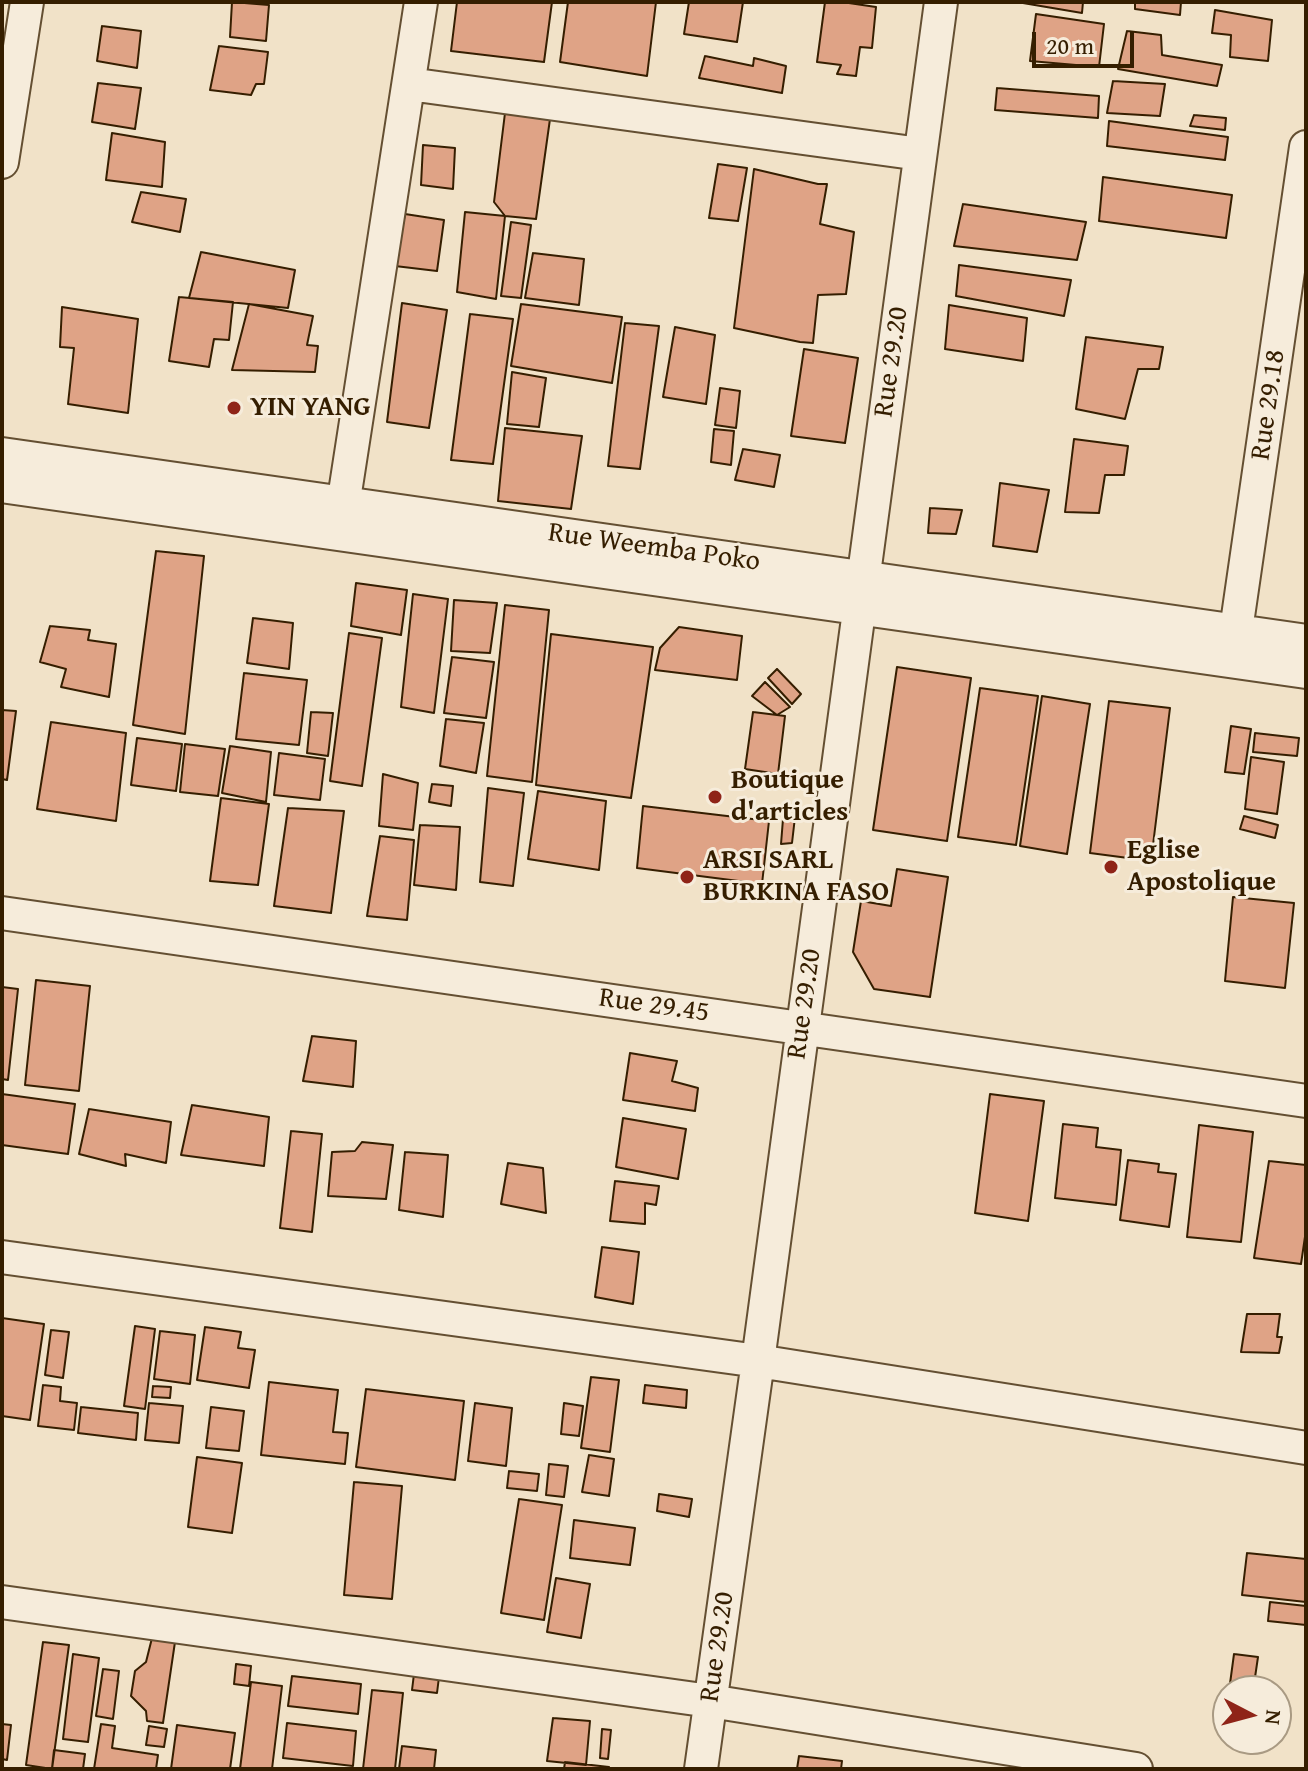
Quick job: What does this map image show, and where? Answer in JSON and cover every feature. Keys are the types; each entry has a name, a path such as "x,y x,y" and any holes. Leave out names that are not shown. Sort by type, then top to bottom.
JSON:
{"street":[{"path":"2,162 27,2"},
{"path":"341,519 421,2"},
{"name":"Rue 29.20","path":"701,1769 941,2"},
{"path":"409,84 920,154"},
{"name":"Rue 29.18","path":"1234,646 1306,147"},
{"name":"Rue Weemba Poko","path":"2,454 341,519"},
{"name":"Rue Weemba Poko","path":"2,486 341,519 1234,646 1306,672"},
{"name":"Rue Weemba Poko","path":"1234,646 1306,641"},
{"name":"Rue 29.45","path":"2,913 1306,1101"},
{"path":"2,1257 758,1361 1306,1448"},
{"path":"2,1602 710,1701 1136,1769"}],"building":[{"path":"232,2 269,5 266,41 230,37"},
{"path":"457,2 552,2 544,62 451,51"},
{"path":"568,2 656,2 647,76 560,62"},
{"path":"689,2 743,2 737,42 684,34"},
{"path":"825,2 876,7 872,48 860,47 856,76 837,74 841,65 817,62"},
{"path":"1017,2 1083,2 1082,13"},
{"path":"1135,2 1181,2 1180,15 1135,9"},
{"path":"1215,10 1272,20 1268,61 1230,57 1231,35 1212,33"},
{"path":"1036,14 1104,24 1099,67 1030,61"},
{"path":"102,26 141,31 137,68 97,61"},
{"path":"1127,31 1161,35 1162,55 1222,65 1217,86 1118,69"},
{"path":"219,46 268,52 264,84 256,84 251,95 210,90"},
{"path":"705,56 753,66 754,58 786,66 782,93 699,78"},
{"path":"1113,81 1165,84 1160,116 1107,113"},
{"path":"98,83 141,88 135,129 92,122"},
{"path":"997,88 1099,96 1098,118 995,110"},
{"path":"505,113 550,119 536,219 505,216 494,202"},
{"path":"1194,115 1226,118 1225,130 1190,126"},
{"path":"1109,121 1228,137 1225,160 1107,146"},
{"path":"112,133 165,142 162,187 106,180"},
{"path":"423,145 455,148 453,189 421,185"},
{"path":"718,164 747,168 738,221 709,218"},
{"path":"754,169 827,184 820,224 854,232 846,294 818,295 813,343 734,328"},
{"path":"1103,177 1232,195 1226,238 1099,221"},
{"path":"141,192 186,199 180,232 132,222"},
{"path":"963,204 1086,222 1077,260 954,246"},
{"path":"465,212 505,216 496,299 457,292"},
{"path":"405,214 444,220 437,271 395,266"},
{"path":"511,222 531,225 521,298 501,296"},
{"path":"201,252 295,270 288,308 189,298"},
{"path":"533,253 584,259 579,305 525,298"},
{"path":"959,265 1071,280 1064,316 956,296"},
{"path":"179,297 233,302 229,340 214,339 209,367 169,361"},
{"path":"402,303 447,310 429,428 387,422"},
{"path":"249,304 313,316 307,345 318,346 315,372 232,370"},
{"path":"521,304 622,317 612,383 511,366"},
{"path":"949,305 1027,318 1023,361 945,349"},
{"path":"62,307 138,319 128,413 68,404 74,348 60,347"},
{"path":"470,314 513,319 493,464 451,460"},
{"path":"625,323 659,326 640,469 608,466"},
{"path":"675,327 715,335 706,404 663,397"},
{"path":"1086,337 1163,347 1159,369 1138,369 1125,419 1076,409"},
{"path":"804,349 858,358 845,443 791,436"},
{"path":"512,372 546,378 539,427 507,424"},
{"path":"720,388 740,391 736,428 715,425"},
{"path":"505,428 582,436 571,509 498,501"},
{"path":"714,429 734,431 731,465 711,462"},
{"path":"1074,439 1128,446 1124,475 1105,475 1099,513 1065,512"},
{"path":"743,449 780,455 774,487 735,480"},
{"path":"1000,483 1049,490 1037,552 993,546"},
{"path":"930,508 962,510 956,534 928,533"},
{"path":"156,551 204,556 185,734 133,725"},
{"path":"356,583 407,590 401,635 351,626"},
{"path":"413,594 448,599 434,713 401,707"},
{"path":"454,600 497,603 490,653 451,651"},
{"path":"505,605 549,610 532,782 487,776"},
{"path":"253,618 293,623 289,669 247,663"},
{"path":"50,626 90,630 88,640 116,644 109,697 61,687 66,669 40,662"},
{"path":"679,627 742,636 737,680 655,670 660,648"},
{"path":"349,633 382,638 362,786 330,781"},
{"path":"551,634 653,647 631,798 536,785"},
{"path":"452,657 494,662 486,718 444,713"},
{"path":"897,667 971,678 947,841 873,830"},
{"path":"777,669 801,694 792,704 768,678"},
{"path":"244,673 307,680 299,745 236,739"},
{"path":"765,682 790,707 777,715 752,696"},
{"path":"980,688 1038,696 1016,845 958,837"},
{"path":"1042,696 1090,704 1067,854 1020,846"},
{"path":"1109,701 1170,708 1151,861 1090,853"},
{"path":"2,710 16,711 7,780 2,779"},
{"path":"311,712 333,713 328,756 307,753"},
{"path":"753,712 785,716 778,774 745,769"},
{"path":"446,719 484,723 476,773 440,766"},
{"path":"51,722 126,733 116,821 37,809"},
{"path":"1231,726 1251,729 1244,774 1225,772"},
{"path":"1255,733 1299,738 1297,756 1253,752"},
{"path":"137,738 182,744 176,791 131,785"},
{"path":"185,744 225,749 218,796 180,792"},
{"path":"230,746 271,752 266,802 222,793"},
{"path":"279,753 325,759 320,800 274,795"},
{"path":"1251,757 1284,762 1277,814 1245,809"},
{"path":"383,774 418,783 413,830 379,826"},
{"path":"432,784 453,786 451,806 429,802"},
{"path":"488,788 524,793 513,886 480,882"},
{"path":"538,791 606,801 599,870 528,859"},
{"path":"221,798 269,804 258,885 210,881"},
{"path":"643,806 769,821 762,884 637,868"},
{"path":"288,808 344,811 331,913 274,906"},
{"path":"1244,816 1278,825 1275,838 1240,829"},
{"path":"795,817 792,843 781,844 783,819"},
{"path":"420,825 460,827 456,890 414,885"},
{"path":"380,836 414,840 407,920 367,916"},
{"path":"897,869 948,877 930,997 874,989 853,952 861,901 891,906"},
{"path":"1233,897 1294,903 1285,988 1225,981"},
{"path":"36,980 90,986 79,1091 25,1085"},
{"path":"2,987 18,989 8,1080 2,1079"},
{"path":"312,1036 356,1041 353,1087 303,1081"},
{"path":"630,1053 677,1061 672,1081 698,1088 695,1111 623,1100"},
{"path":"2,1094 75,1104 68,1154 2,1145"},
{"path":"990,1094 1044,1101 1028,1221 975,1213"},
{"path":"192,1105 269,1117 264,1166 181,1155"},
{"path":"89,1109 171,1122 166,1163 125,1154 126,1166 79,1154"},
{"path":"623,1118 686,1129 678,1179 616,1167"},
{"path":"1063,1124 1098,1128 1096,1147 1121,1150 1116,1205 1055,1198"},
{"path":"1199,1125 1253,1132 1241,1242 1187,1237"},
{"path":"291,1131 322,1134 312,1232 280,1228"},
{"path":"362,1142 393,1145 386,1199 328,1196 332,1152 355,1151"},
{"path":"405,1152 448,1155 443,1217 399,1210"},
{"path":"1128,1160 1159,1164 1158,1172 1176,1174 1169,1227 1120,1220"},
{"path":"1269,1161 1306,1165 1306,1230 1301,1264 1254,1258"},
{"path":"508,1163 543,1168 546,1213 501,1204"},
{"path":"615,1181 659,1186 656,1205 645,1203 645,1224 610,1221"},
{"path":"602,1247 639,1252 633,1304 595,1297"},
{"path":"1247,1314 1280,1314 1277,1337 1282,1337 1279,1353 1241,1352"},
{"path":"2,1318 44,1324 30,1420 2,1416"},
{"path":"135,1326 155,1329 145,1409 124,1406"},
{"path":"205,1327 241,1332 238,1348 255,1350 249,1388 197,1380"},
{"path":"51,1330 69,1332 63,1378 45,1375"},
{"path":"160,1331 195,1335 190,1384 154,1379"},
{"path":"591,1377 619,1380 610,1452 581,1448"},
{"path":"269,1382 338,1390 333,1432 348,1433 345,1464 261,1455"},
{"path":"43,1385 61,1387 60,1401 77,1403 74,1430 38,1426"},
{"path":"645,1385 687,1390 686,1408 643,1403"},
{"path":"153,1386 171,1387 170,1398 152,1397"},
{"path":"366,1389 464,1401 455,1480 356,1467"},
{"path":"149,1403 183,1406 179,1443 145,1440"},
{"path":"475,1403 512,1408 506,1466 468,1461"},
{"path":"564,1403 583,1406 579,1436 561,1434"},
{"path":"81,1407 138,1413 136,1440 78,1433"},
{"path":"211,1407 244,1411 239,1451 206,1448"},
{"path":"589,1455 614,1459 609,1496 582,1492"},
{"path":"197,1457 242,1463 232,1533 188,1527"},
{"path":"549,1464 568,1466 564,1497 546,1495"},
{"path":"509,1471 539,1474 537,1491 507,1488"},
{"path":"354,1482 402,1486 392,1599 344,1595"},
{"path":"659,1494 692,1499 689,1517 657,1511"},
{"path":"519,1499 562,1505 544,1620 501,1613"},
{"path":"574,1520 635,1528 630,1565 570,1558"},
{"path":"1247,1553 1306,1559 1306,1602 1242,1595"},
{"path":"556,1578 590,1584 581,1638 547,1632"},
{"path":"1270,1602 1306,1606 1306,1625 1268,1621"},
{"path":"152,1638 175,1642 163,1723 147,1721 146,1711 131,1696 135,1671 146,1662"},
{"path":"43,1642 69,1645 52,1769 26,1765"},
{"path":"73,1654 99,1658 88,1742 63,1739"},
{"path":"1234,1654 1258,1657 1255,1675 1231,1675"},
{"path":"236,1664 251,1666 249,1686 234,1684"},
{"path":"103,1669 119,1671 113,1719 96,1716"},
{"path":"414,1674 439,1677 437,1693 412,1690"},
{"path":"292,1676 361,1684 358,1714 288,1706"},
{"path":"251,1682 282,1686 272,1769 240,1769"},
{"path":"372,1690 403,1693 395,1769 363,1769"},
{"path":"553,1718 590,1721 586,1765 547,1761"},
{"path":"287,1723 356,1731 353,1766 283,1758"},
{"path":"2,1724 11,1725 7,1760 2,1759"},
{"path":"101,1724 115,1726 112,1748 158,1755 156,1769 94,1769"},
{"path":"177,1725 235,1733 230,1769 171,1769"},
{"path":"149,1726 167,1729 164,1747 146,1745"},
{"path":"602,1729 611,1730 608,1759 600,1758"},
{"path":"402,1746 436,1750 434,1769 399,1769"},
{"path":"54,1750 85,1754 83,1769 52,1768"},
{"path":"799,1756 842,1761 841,1769 797,1769"},
{"path":"565,1762 609,1767 564,1769"}],"place":[{"name":"YIN YANG","path":"234,408"},
{"name":"Boutique d'articles","path":"715,797"},
{"name":"Eglise Apostolique","path":"1111,867"},
{"name":"ARSI SARL BURKINA FASO","path":"687,877"}]}
